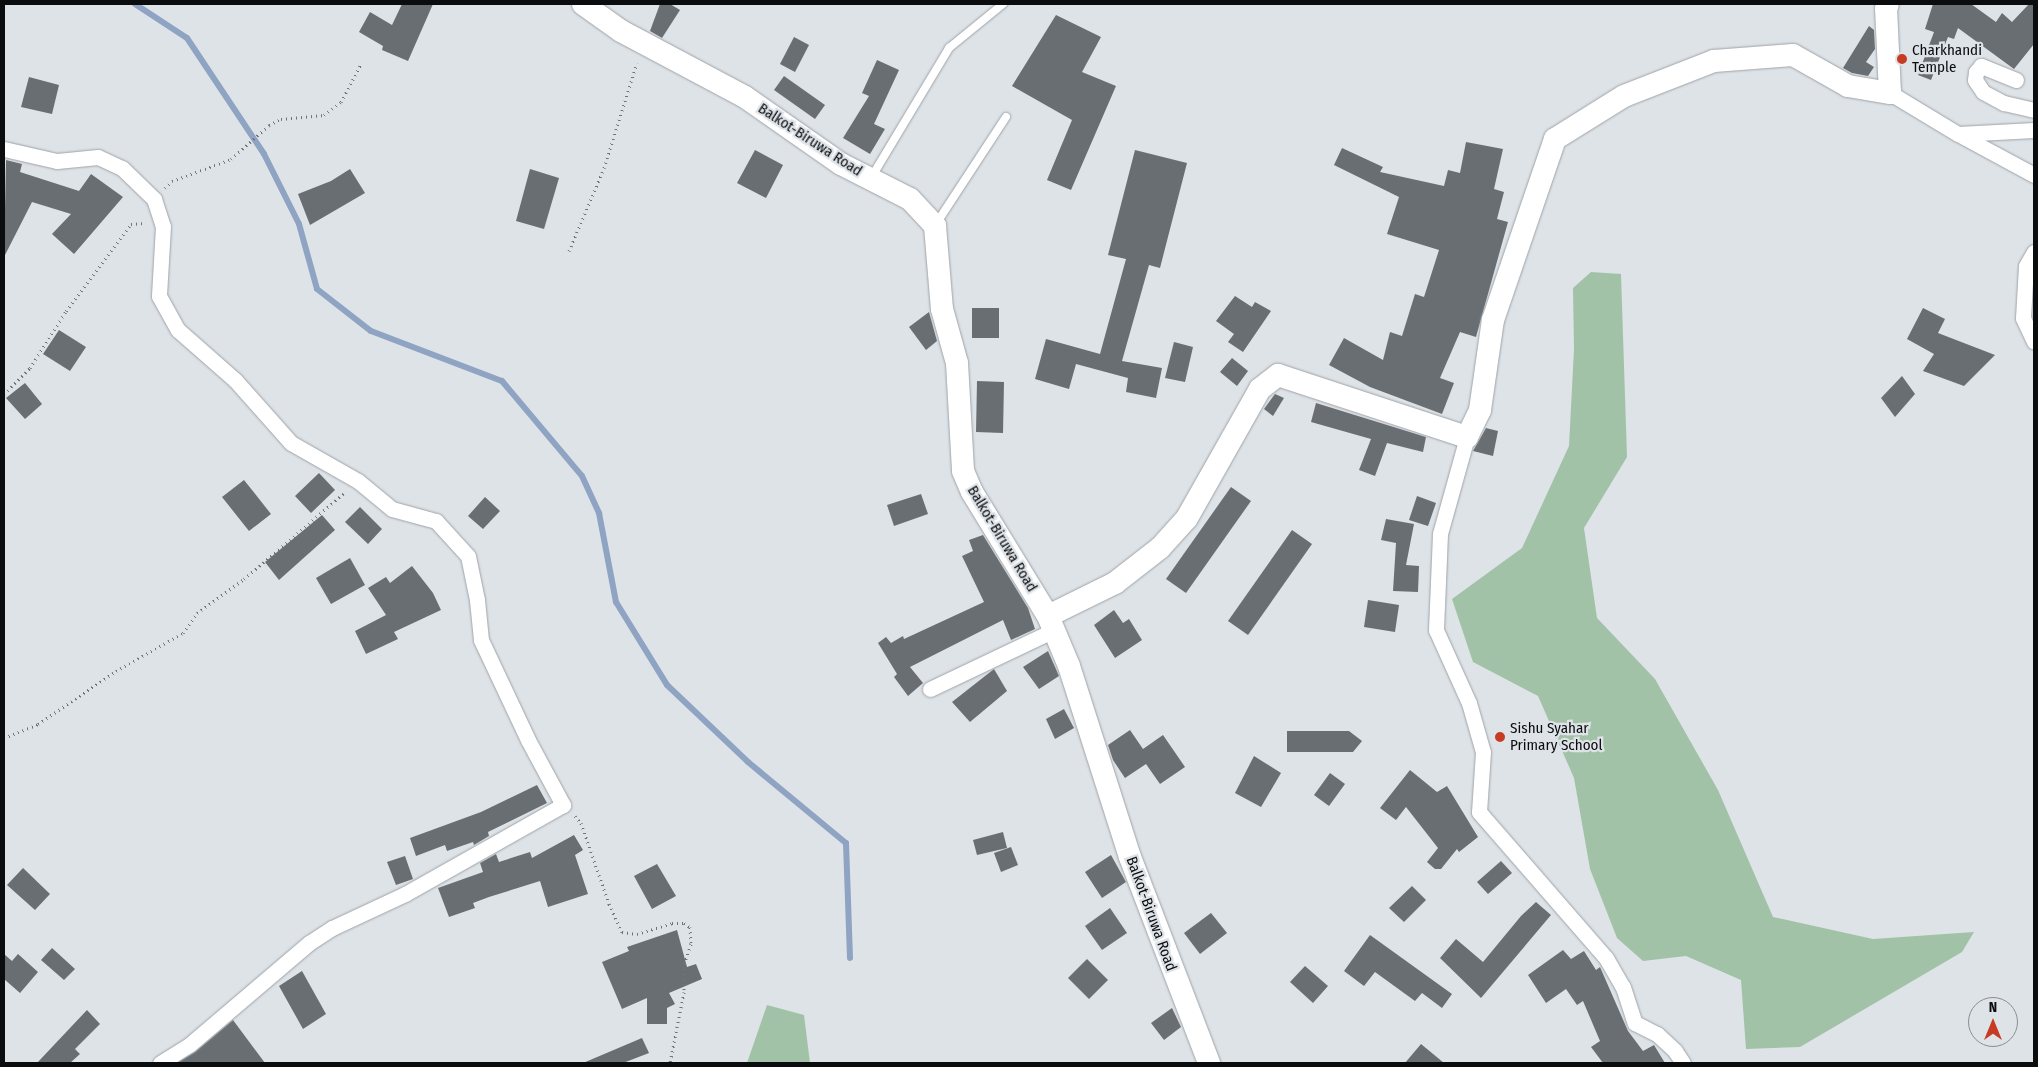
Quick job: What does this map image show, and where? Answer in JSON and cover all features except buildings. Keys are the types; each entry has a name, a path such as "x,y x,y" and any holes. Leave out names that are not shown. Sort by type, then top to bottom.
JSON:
{"street":[{"name":"Balkot-Biruwa Road","path":"583,4 643,43 730,88 801,138 870,179 910,199 935,226 942,309 957,363 963,471 977,500 1051,623 1069,666 1130,857 1209,1063"},
{"path":"1888,4 1886,9 1890,92"},
{"path":"1683,1063 1675,1051 1656,1034 1635,1023 1623,987 1606,958 1479,812 1483,752 1470,702 1436,630 1440,534 1467,437 1480,410 1493,320 1555,139 1624,96 1714,61 1793,55 1848,86 1890,92 1958,134 2034,176"},
{"path":"2016,80 1981,66 1976,72 1975,80 1983,92 2004,103 2034,110"},
{"path":"1958,134 2034,130"},
{"path":"4,149 58,161 98,158 122,168 154,199 163,226 159,296 178,330 235,380 292,443 358,481 392,509 436,521 468,556 477,600 481,640 528,740 563,805 404,894 317,938 189,1045 160,1063"},
{"path":"2034,252 2026,266 2023,318 2034,342"},
{"path":"930,689 1051,623 1115,583 1160,548 1187,518 1260,389 1278,375 1467,437"}],"lane":[{"path":"870,179 949,48 1003,4"},
{"path":"935,226 1006,117"}],"path":[{"path":"569,251 604,168 643,43"},
{"path":"154,199 172,181 231,160 269,124 281,119 324,115 341,102 361,64"},
{"path":"4,394 30,368 66,311 131,224 163,226"},
{"path":"4,738 38,724 116,670 183,633 197,614 244,578 358,481"},
{"path":"563,805 581,822 609,904 622,932 637,934 672,923 684,923 690,927 691,944 684,964 684,992 670,1063"}],"green space":[{"path":"1591,272 1621,274 1627,457 1584,528 1597,618 1655,679 1718,790 1773,917 1873,939 1974,932 1962,952 1800,1047 1746,1049 1741,980 1686,956 1643,961 1617,938 1590,869 1574,778 1538,696 1473,662 1452,599 1522,548 1569,446 1574,349 1573,288"},
{"path":"767,1005 804,1015 810,1063 747,1063"}],"waterway":[{"path":"135,4 187,38 264,154 299,224 317,289 371,331 502,381 582,476 599,513 616,602 667,685 748,762 846,843 850,958"}],"place":[{"name":"Charkhandi Temple","path":"1902,59"},
{"name":"Sishu Syahar Primary School","path":"1500,737"}]}
